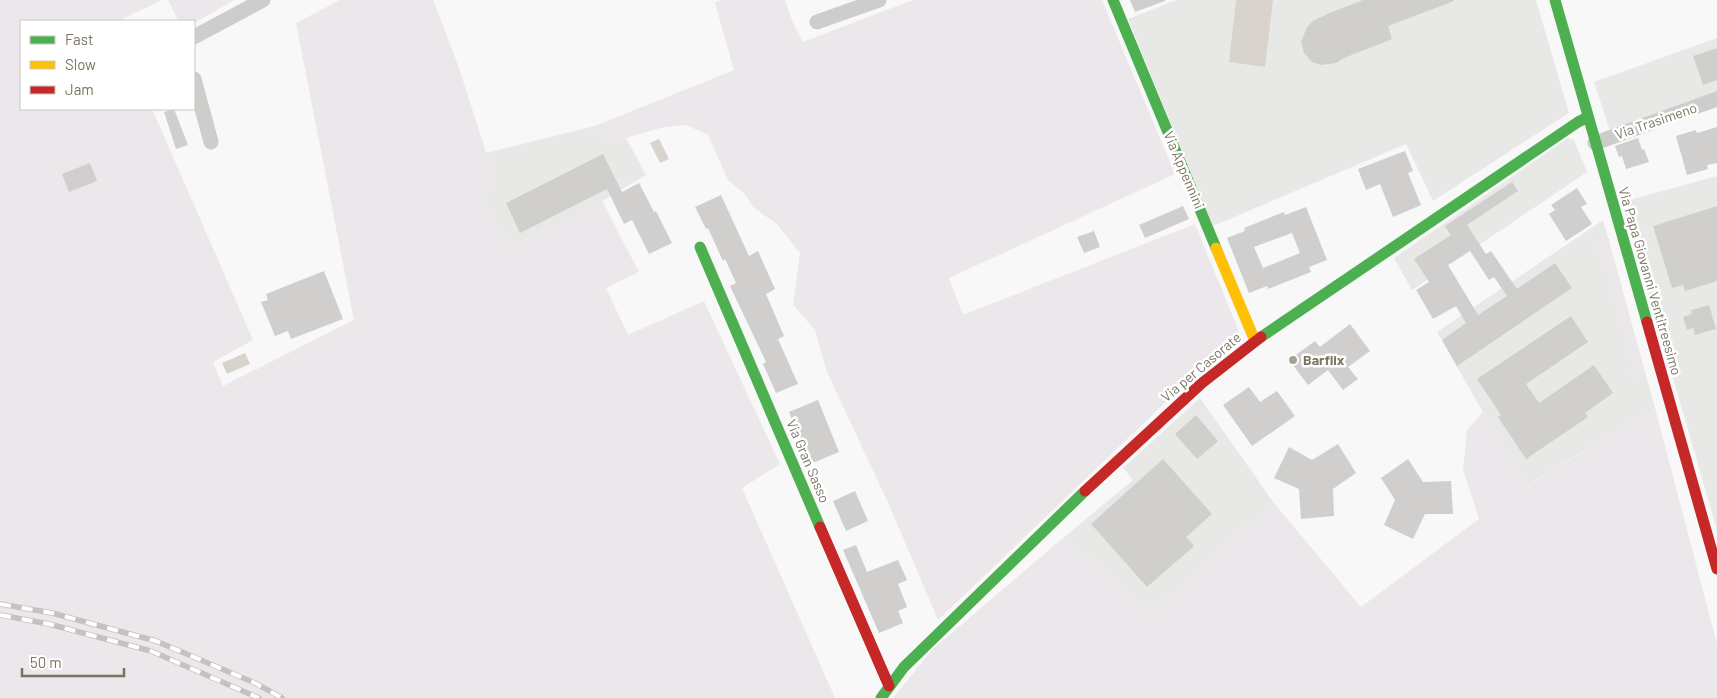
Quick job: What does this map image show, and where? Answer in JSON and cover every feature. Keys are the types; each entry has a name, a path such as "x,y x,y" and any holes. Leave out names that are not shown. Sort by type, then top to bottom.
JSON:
{"street":[{"path":"195,36 263,0"},
{"path":"817,22 879,0"},
{"name":"Via Appennini","path":"1113,0 1255,341"},
{"name":"Via Papa Giovanni Ventitreesimo","path":"1555,0 1717,569"},
{"path":"195,83 211,142"},
{"name":"Via Trasimeno","path":"1595,142 1717,100"},
{"name":"Via per Casorate","path":"881,698 904,667 1049,525 1202,383 1255,341 1570,127 1588,117"},
{"name":"Via Gran Sasso","path":"700,247 889,686"}],"shaded area":[{"path":"0,0 162,0 122,20 20,20 20,110 152,110 253,340 213,362 223,386 354,320 296,23 340,0 433,0 458,65 494,177 482,199 509,247 602,201 639,272 606,288 628,335 704,301 780,464 742,488 835,698 0,698"},
{"path":"168,0 234,0 195,22 195,20 178,20"},
{"path":"721,0 785,0 793,23 803,42 913,0 1102,0 1175,174 949,278 963,315 1195,224 1239,332 938,620 890,507 827,372 815,330 793,305 800,253 777,224 753,207 745,194 728,180 708,135 686,125 664,127 626,138 602,136 595,126 734,70 715,3"},
{"path":"1176,0 1536,0 1569,113 1433,201 1406,144 1213,226 1128,19"},
{"path":"1236,0 1273,0 1265,67 1229,62"},
{"path":"1717,38 1717,93 1610,131 1594,82"},
{"path":"595,126 602,136 626,138 646,175 602,201 509,247 482,199 494,177 486,153"},
{"path":"1568,138 1574,140 1587,172 1412,290 1394,258"},
{"path":"659,139 669,159 660,163 650,143"},
{"path":"1717,176 1717,530 1622,202"},
{"path":"1603,220 1655,408 1528,485 1437,332"},
{"path":"1608,237 1645,373 1637,379 1632,378 1628,374 1634,369 1601,252 1593,251 1593,246 1600,239"},
{"path":"245,353 250,364 227,374 222,363"},
{"path":"1200,398 1274,503 1152,613 1063,538 1133,480 1123,468"},
{"path":"1655,408 1717,644 1717,698 893,698 933,649 1063,538 1152,613 1274,503 1361,607 1479,519 1463,470 1467,430 1483,412 1529,485"}],"building":[{"path":"1130,0 1165,0 1165,1 1135,12"},
{"path":"1363,0 1454,1 1388,26 1392,39 1336,63 1321,65 1312,62 1304,53 1301,42 1307,27 1313,21 1329,13"},
{"path":"1717,48 1717,80 1703,85 1693,56"},
{"path":"174,110 188,145 176,149 164,112"},
{"path":"1717,127 1717,163 1707,165 1708,169 1687,175 1676,136 1696,130 1697,133"},
{"path":"1638,138 1649,162 1626,169 1622,156 1619,157 1615,146"},
{"path":"1405,151 1413,171 1408,173 1421,205 1393,217 1380,184 1366,190 1358,169"},
{"path":"603,154 622,192 639,183 672,243 649,254 632,220 624,224 607,189 520,233 506,203"},
{"path":"90,163 97,181 69,192 62,174"},
{"path":"1512,182 1518,191 1467,225 1486,254 1491,251 1517,289 1555,263 1572,288 1457,366 1442,340 1466,323 1456,306 1433,319 1416,290 1429,282 1414,259 1451,235 1445,226","holes":["1470,251 1489,280 1494,277 1507,296 1478,315 1448,265"]},
{"path":"1577,188 1587,204 1581,207 1592,224 1566,241 1549,214 1555,210 1551,205"},
{"path":"721,195 749,256 758,251 775,289 766,294 784,336 778,339 798,384 776,393 763,364 766,362 730,286 736,283 725,259 723,261 708,228 706,229 695,207"},
{"path":"1183,206 1189,219 1145,238 1139,225"},
{"path":"1717,206 1717,281 1685,291 1683,285 1672,288 1653,226"},
{"path":"1306,207 1327,260 1309,267 1311,272 1268,289 1267,286 1249,293 1227,238 1245,231 1244,228 1284,212 1285,215","holes":["1292,233 1300,253 1263,268 1254,247"]},
{"path":"1094,231 1100,247 1084,253 1077,237"},
{"path":"324,271 343,319 291,339 288,331 275,336 261,302 268,300 266,294"},
{"path":"1709,305 1716,329 1695,335 1693,328 1687,330 1683,317 1692,314 1691,310"},
{"path":"1571,316 1588,342 1526,384 1539,403 1594,365 1613,393 1585,413 1588,417 1526,459 1498,417 1501,415 1477,379"},
{"path":"1350,324 1370,351 1348,367 1358,379 1343,390 1328,370 1308,385 1289,360 1315,341 1320,347"},
{"path":"1249,387 1260,402 1277,391 1295,416 1252,446 1223,405"},
{"path":"818,400 839,452 810,464 789,412"},
{"path":"1196,415 1218,441 1197,459 1175,434"},
{"path":"1338,444 1356,473 1333,489 1334,516 1301,519 1299,489 1274,478 1289,447 1312,460"},
{"path":"1163,459 1212,514 1186,537 1194,546 1147,587 1091,524"},
{"path":"1408,459 1423,482 1451,481 1453,514 1425,514 1413,539 1384,525 1395,500 1381,478"},
{"path":"855,491 868,521 846,531 833,501"},
{"path":"856,545 867,572 898,560 907,580 898,584 907,607 898,611 903,623 879,633 843,550"}],"railway":[{"path":"0,604 52,613 156,641 255,683 282,698"},
{"path":"0,615 49,624 151,651 259,698"}],"traffic: fast":[{"path":"1113,0 1216,248"},
{"path":"1555,0 1647,322"},
{"path":"1261,337 1588,117"},
{"path":"700,247 820,527"},
{"path":"881,698 904,667 1085,491"}],"traffic: slow":[{"path":"1216,248 1255,341"}],"traffic: jam":[{"path":"1647,322 1717,569"},
{"path":"1085,491 1202,383 1261,337"},
{"path":"820,527 889,686"}],"place":[{"name":"Barflix","path":"1293,360"}]}
